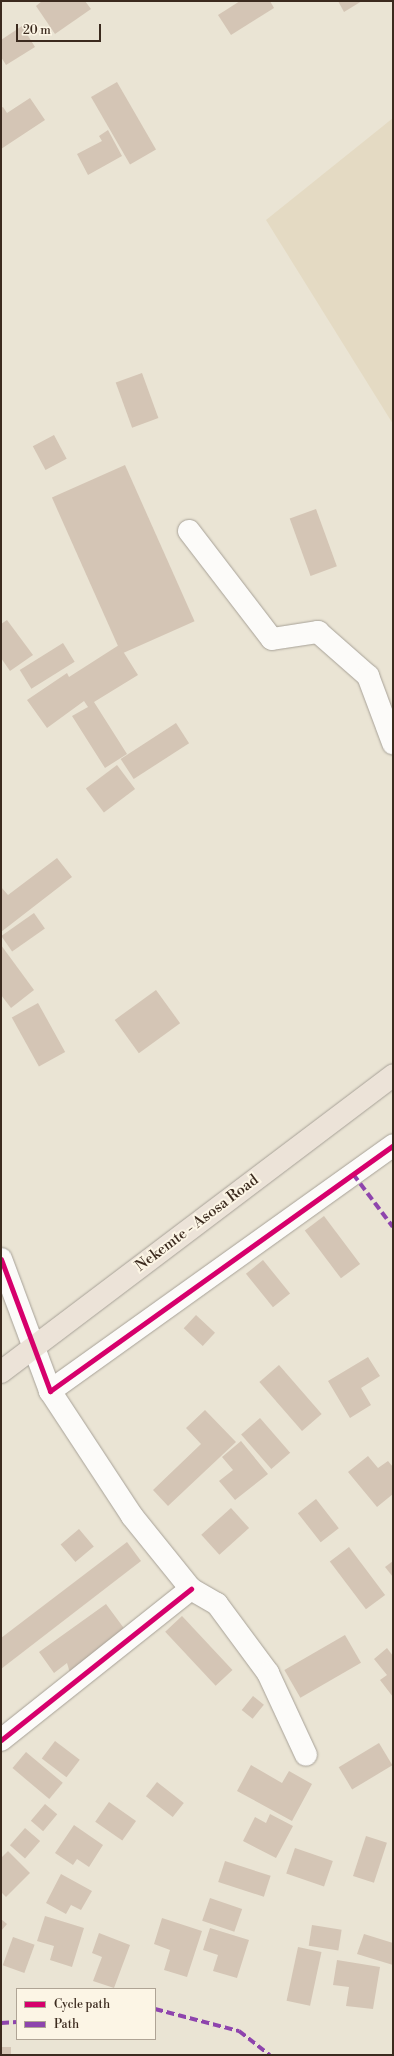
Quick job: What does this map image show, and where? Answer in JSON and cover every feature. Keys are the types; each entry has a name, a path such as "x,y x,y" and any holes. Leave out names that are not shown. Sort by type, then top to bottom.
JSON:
{"highway":[{"name":"Nekemte - Asosa Road","path":"1,1372 393,1074"}],"street":[{"path":"189,531 272,639 318,632 368,676 393,743"},
{"path":"50,1391 393,1144"},
{"path":"1,1259 35,1346 50,1391 132,1516 192,1589 217,1604 268,1673 306,1755"},
{"path":"1,1740 192,1589"}],"shaded area":[{"path":"393,118 393,424 266,220"}],"building":[{"path":"42,1 85,1 91,9 55,34 36,6"},
{"path":"240,1 270,1 274,8 231,35 218,15"},
{"path":"338,1 362,1 344,12"},
{"path":"22,26 35,47 6,65 1,57 1,40"},
{"path":"117,82 156,150 130,165 91,97"},
{"path":"30,98 45,120 1,149 1,108 3,107 7,113"},
{"path":"108,130 122,156 88,175 77,154 102,141 99,136"},
{"path":"142,373 158,418 132,428 116,383"},
{"path":"54,435 67,459 45,470 33,446"},
{"path":"125,465 195,621 121,654 52,498"},
{"path":"316,509 337,566 311,576 290,519"},
{"path":"7,620 33,655 10,671 1,658 1,624"},
{"path":"63,643 75,662 31,689 20,670"},
{"path":"119,645 138,675 94,702 127,754 105,768 72,716 88,707 84,701 47,728 27,700 67,673 69,677"},
{"path":"176,723 189,743 134,779 121,759"},
{"path":"117,765 135,789 104,812 86,788"},
{"path":"57,858 72,877 1,932 1,887 8,895"},
{"path":"34,913 45,929 12,952 1,936"},
{"path":"1,945 34,990 11,1008 1,995"},
{"path":"156,990 180,1023 139,1053 115,1020"},
{"path":"38,1003 65,1052 39,1067 12,1018"},
{"path":"324,1216 360,1264 341,1278 305,1230"},
{"path":"263,1260 290,1293 273,1307 246,1274"},
{"path":"196,1315 215,1333 203,1346 184,1328"},
{"path":"368,1357 380,1376 361,1388 371,1405 350,1418 328,1381"},
{"path":"279,1365 322,1414 302,1431 259,1382"},
{"path":"205,1410 236,1442 168,1506 153,1490 201,1444 186,1428"},
{"path":"260,1418 290,1453 271,1469 241,1434"},
{"path":"241,1441 268,1474 235,1500 219,1481 233,1470 222,1457"},
{"path":"368,1456 378,1468 388,1461 393,1467 393,1494 377,1507 348,1472"},
{"path":"316,1499 339,1528 321,1542 298,1513"},
{"path":"231,1508 249,1528 219,1555 201,1535"},
{"path":"79,1529 94,1547 75,1562 61,1544"},
{"path":"127,1542 141,1561 1,1669 1,1638"},
{"path":"349,1547 385,1595 366,1609 330,1561"},
{"path":"393,1561 393,1577 385,1567"},
{"path":"106,1604 126,1631 70,1673 67,1663 54,1673 39,1652"},
{"path":"182,1616 232,1670 216,1686 165,1632"},
{"path":"345,1635 361,1663 300,1698 284,1670"},
{"path":"387,1648 393,1656 393,1697 380,1680 387,1675 374,1659"},
{"path":"253,1696 264,1705 253,1719 242,1710"},
{"path":"55,1741 80,1760 67,1777 42,1759"},
{"path":"379,1743 392,1765 352,1789 339,1767"},
{"path":"26,1752 63,1783 49,1799 13,1768"},
{"path":"251,1765 282,1783 289,1771 312,1784 292,1821 237,1791"},
{"path":"157,1782 184,1803 173,1817 146,1796"},
{"path":"109,1802 136,1821 122,1841 95,1822"},
{"path":"45,1804 57,1814 43,1831 31,1821"},
{"path":"270,1814 293,1826 276,1858 243,1841 255,1817 266,1823"},
{"path":"74,1825 103,1845 89,1867 77,1859 73,1865 55,1853"},
{"path":"25,1828 40,1841 25,1858 10,1845"},
{"path":"366,1836 387,1843 374,1883 353,1876"},
{"path":"295,1848 333,1861 324,1887 286,1874"},
{"path":"8,1851 30,1873 6,1897 1,1892 1,1858"},
{"path":"225,1861 271,1876 264,1897 218,1882"},
{"path":"61,1874 92,1891 81,1910 71,1905 66,1914 46,1903"},
{"path":"210,1898 242,1909 234,1932 202,1921"},
{"path":"45,1916 84,1928 72,1967 50,1960 54,1946 37,1941"},
{"path":"162,1918 202,1931 187,1977 164,1970 170,1950 154,1944"},
{"path":"1,1919 7,1924 1,1931"},
{"path":"312,1925 342,1930 338,1950 309,1946"},
{"path":"210,1928 249,1940 237,1978 213,1971 218,1955 203,1950"},
{"path":"99,1933 130,1945 114,1988 93,1981 102,1957 92,1953"},
{"path":"364,1934 393,1943 393,1965 357,1954"},
{"path":"13,1937 35,1945 24,1973 3,1965"},
{"path":"298,1947 321,1952 310,2006 287,2001"},
{"path":"337,1960 380,1967 373,2009 346,2006 349,1987 333,1985"},
{"path":"1,2047 11,2047 11,2055 1,2055"}],"marked path":[{"path":"353,1174 393,1227"},
{"path":"156,2009 239,2031 270,2055"},
{"path":"1,2023 16,2022"}],"cycle path":[{"path":"1,1259 50,1391 393,1145"},
{"path":"1,1740 191,1589"}]}
